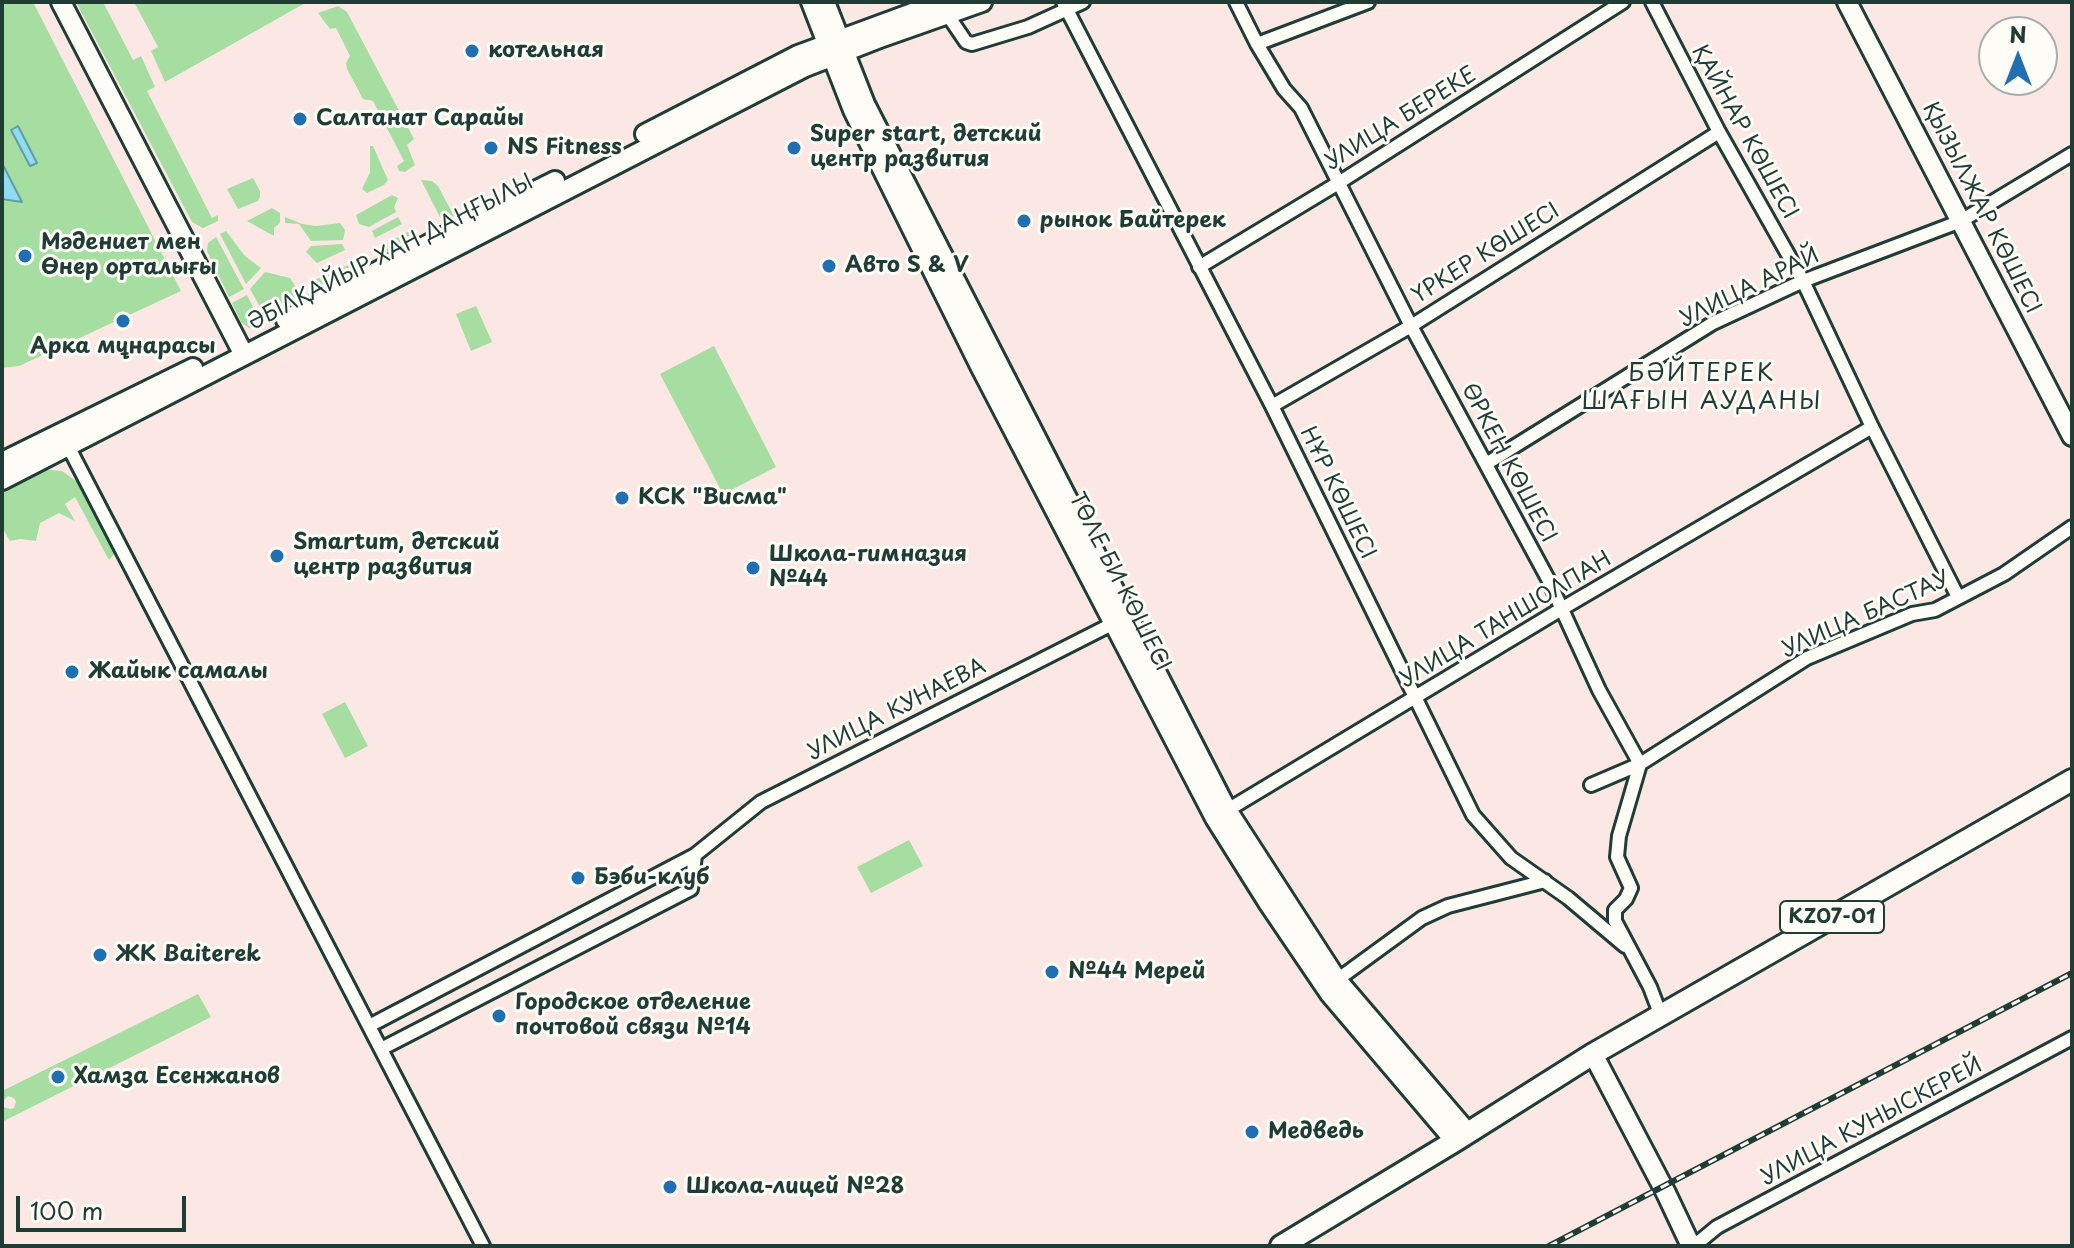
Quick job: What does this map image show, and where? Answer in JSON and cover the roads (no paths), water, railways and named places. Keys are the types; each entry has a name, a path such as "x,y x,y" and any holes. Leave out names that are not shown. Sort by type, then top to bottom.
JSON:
{"main road":[{"path":"61,2 242,350"},
{"name":"ТӨЛЕ БИ КӨШЕСІ","path":"811,2 835,48"},
{"name":"ТӨЛЕ БИ КӨШЕСІ","path":"825,2 853,110 1269,904 1330,994 1462,1137"},
{"name":"ӘБІЛҚАЙЫР ХАН ДАҢҒЫЛЫ","path":"2,462 64,439 242,350 729,89 944,8 982,2"},
{"name":"ҚЫЗЫЛЖАР КӨШЕСІ","path":"1847,2 2072,436"},
{"name":"ӘБІЛҚАЙЫР ХАН ДАҢҒЫЛЫ","path":"2,480 64,439"},
{"name":"KZ07-01","path":"1281,1246 1593,1054 2072,780"},
{"name":"ТӨЛЕ БИ КӨШЕСІ","path":"1221,814 1337,980 1462,1137"},
{"path":"1593,1054 1693,1246"}],"street":[{"path":"944,8 966,42 972,44 1028,27 1064,5 1083,2"},
{"name":"ӨРКЕН КӨШЕСІ","path":"1236,2 1284,89 1301,108 1411,326 1563,608 1599,690 1640,764"},
{"path":"1257,44 1368,2"},
{"name":"УЛИЦА БЕРЕКЕ","path":"1199,267 1340,182 1623,2"},
{"name":"ҚАЙНАР КӨШЕСІ","path":"1652,2 1719,132 1803,281 1958,597"},
{"name":"НҰР КӨШЕСІ","path":"1064,5 1272,406 1473,815 1511,858 1545,881 1633,953"},
{"name":"ҮРКЕР КӨШЕСІ","path":"1272,406 1411,326 1719,132"},
{"name":"УЛИЦА АРАЙ","path":"1486,464 1713,323 1803,281 1961,221 2072,154"},
{"name":"УЛИЦА ТАНШОЛПАН","path":"1221,814 1872,427"},
{"path":"64,439 483,1246"},
{"name":"УЛИЦА БАСТАУ","path":"1591,785 1640,764 1807,658 1912,614 1935,610 2004,574 2072,527"},
{"name":"УЛИЦА КУНАЕВА","path":"369,1026 695,855 761,802 1120,620"},
{"path":"1640,764 1619,836 1617,857 1631,888 1626,899 1615,910 1615,921 1661,1016"},
{"path":"381,1049 691,889 695,855"},
{"path":"1337,980 1422,918 1448,906 1545,881"},
{"name":"УЛИЦА КУНЫСКЕРЕЙ","path":"1693,1246 1717,1227 2072,1038"}],"water":[{"path":"18,126 37,163 30,166 11,130"},
{"path":"2,163 22,202 2,199"}],"railway":[{"path":"1549,1246 2072,973"}],"place":[{"name":"котельная","path":"472,51"},
{"name":"Салтанат Сарайы","path":"300,119"},
{"name":"NS Fitness","path":"491,148"},
{"name":"Super start, детский центр развития","path":"794,148"},
{"name":"рынок Байтерек","path":"1024,221"},
{"name":"Мәдениет мен Өнер орталығы","path":"25,256"},
{"name":"Авто S & V","path":"829,266"},
{"name":"Арка мұнарасы","path":"123,321"},
{"name":"КСК \"Висма\"","path":"622,498"},
{"name":"Smartum, детский центр развития","path":"277,556"},
{"name":"Школа-гимназия №44","path":"753,568"},
{"name":"Жайык самалы","path":"72,672"},
{"name":"Бэби-клуб","path":"578,878"},
{"name":"ЖК Baiterek","path":"100,955"},
{"name":"№44 Мерей","path":"1052,972"},
{"name":"Городское отделение почтовой связи №14","path":"499,1016"},
{"name":"Хамза Есенжанов","path":"58,1077"},
{"name":"Медведь","path":"1252,1132"},
{"name":"Школа-лицей №28","path":"670,1187"}],"district":[{"name":"БӘЙТЕРЕК ШАҒЫН АУДАНЫ","path":"1702,388"}]}
